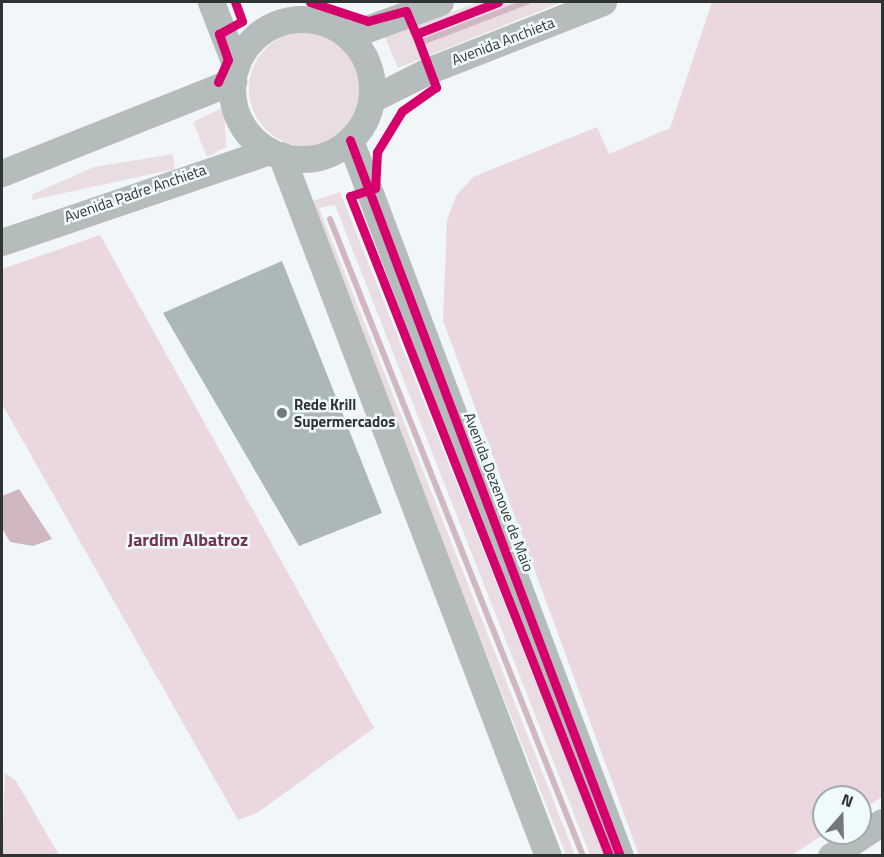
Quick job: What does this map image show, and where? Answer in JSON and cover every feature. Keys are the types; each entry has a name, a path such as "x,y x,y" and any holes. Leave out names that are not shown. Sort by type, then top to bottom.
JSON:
{"street":[{"path":"211,2 234,73 240,121 276,153 548,855"},
{"path":"348,36 440,2"},
{"name":"Avenida Anchieta","path":"372,99 430,70 603,2"},
{"path":"2,172 234,73 267,28 294,10 348,36 363,54 372,99 350,140 318,157 276,153"},
{"name":"Avenida Dezenove de Maio","path":"350,140 620,855"},
{"name":"Avenida Padre Anchieta","path":"2,242 276,153"},
{"path":"831,855 882,822"}],"shaded area":[{"path":"479,2 562,2 398,68 385,37"},
{"path":"712,2 882,2 882,797 872,803 872,785 812,785 812,842 792,855 639,855 443,320 447,220 456,196 473,177 597,127 609,154 670,128"},
{"path":"306,32 328,36 346,49 359,67 363,89 359,111 346,129 328,142 306,146 284,142 266,129 253,111 249,89 253,67 266,49 284,36"},
{"path":"224,107 226,147 207,157 193,122"},
{"path":"173,154 175,169 32,200 33,194 94,167"},
{"path":"340,192 605,855 590,855 335,205 319,208 575,855 566,855 307,203"},
{"path":"100,235 374,728 257,813 238,820 2,404 2,269"},
{"path":"19,489 52,539 33,546 10,542 2,528 2,496"},
{"path":"5,773 16,781 59,855 2,855"}],"building":[{"name":"Rede Krill Supermercados","path":"282,261 382,513 299,546 163,313"}],"waterway":[{"path":"422,42 527,2"},
{"path":"330,219 583,856"}],"cycle path":[{"path":"218,82 228,60 219,34 242,21 235,2"},
{"path":"310,2 368,21 406,11 416,34 498,2"},
{"path":"416,34 436,87 402,111 377,152 375,188 350,196 609,856"},
{"path":"350,140 620,856"}],"place":[{"name":"Rede Krill Supermercados","path":"282,413"}],"district":[{"name":"Jardim Albatroz","path":"188,540"}]}
